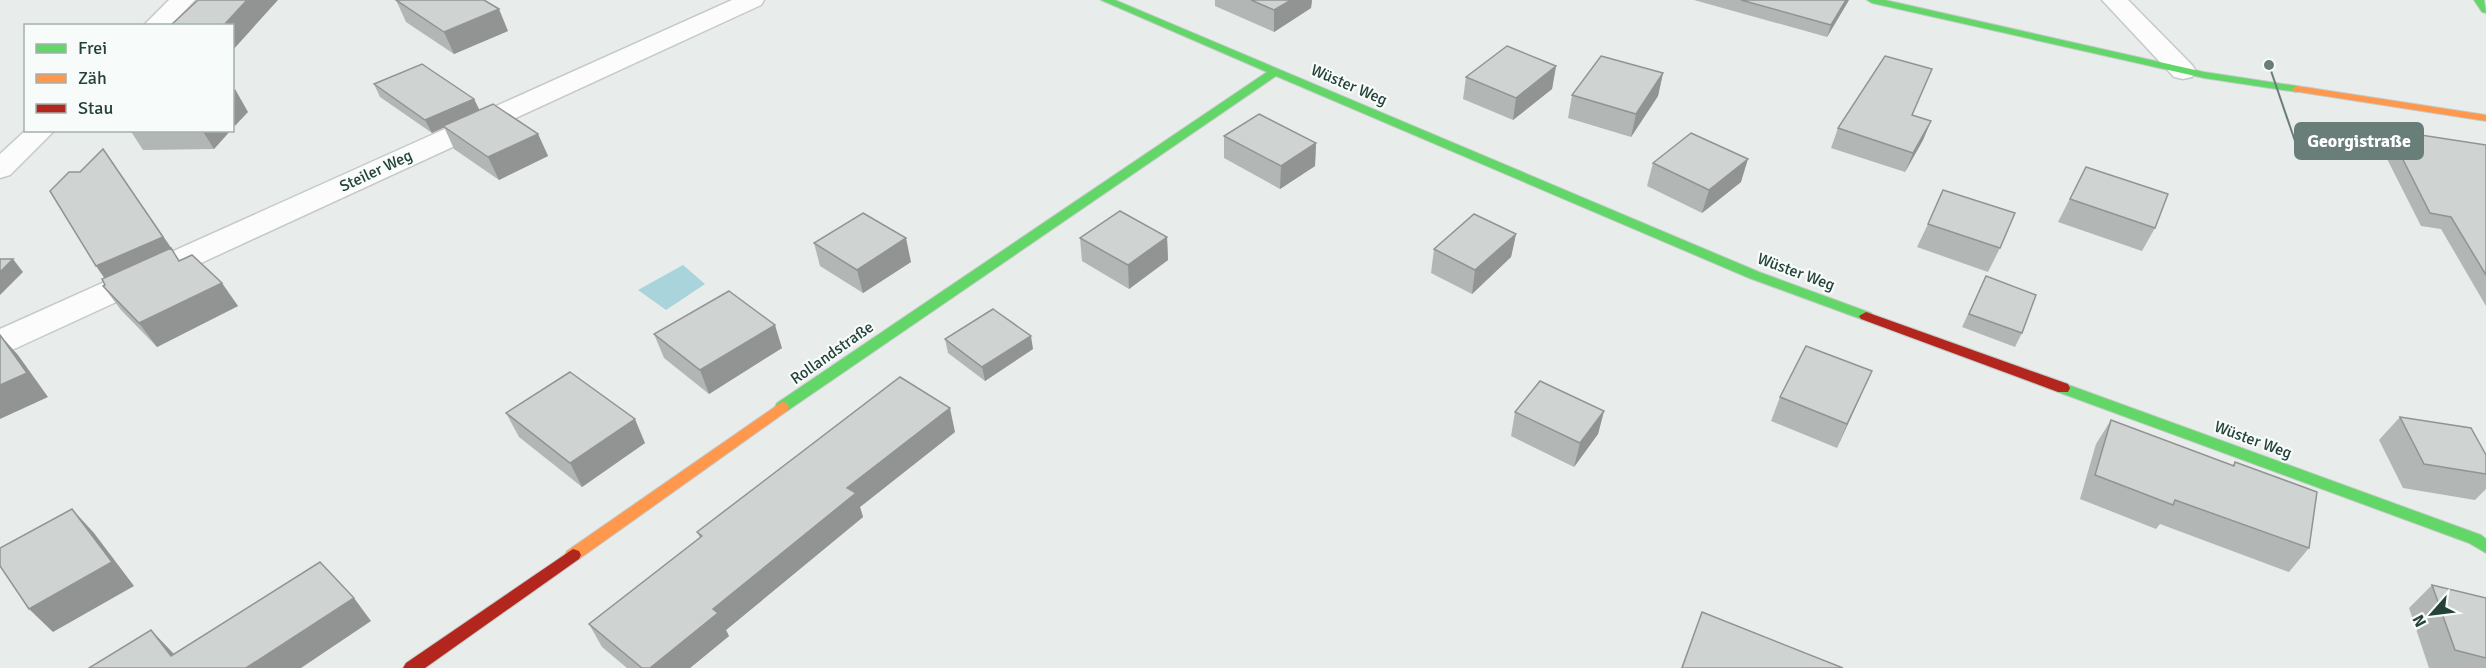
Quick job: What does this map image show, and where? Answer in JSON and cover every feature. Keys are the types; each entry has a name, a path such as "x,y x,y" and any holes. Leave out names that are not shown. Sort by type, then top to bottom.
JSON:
{"street":[{"path":"157,24 183,0"},
{"name":"Steiler Weg","path":"0,342 752,0"},
{"name":"Wüster Weg","path":"1106,0 1754,275 2475,539 2486,547"},
{"path":"1872,0 2183,71 2268,87 2486,118"},
{"path":"2114,0 2183,71"},
{"path":"2478,0 2486,10"},
{"name":"Rollandstraße","path":"412,668 832,372 1276,71"},
{"path":"0,169 40,132"}],"water":[{"path":"683,265 705,284 666,310 638,290"}],"building":[{"path":"198,0 247,0 225,24 172,24"},
{"path":"396,0 484,0 499,9 444,32"},
{"path":"1251,0 1291,0 1274,10"},
{"path":"1741,0 1846,0 1831,25"},
{"path":"1507,46 1556,66 1516,98 1466,77"},
{"path":"1601,56 1663,73 1636,114 1572,95"},
{"path":"1885,56 1932,69 1912,115 1931,121 1913,153 1838,128"},
{"path":"422,64 474,99 425,120 374,84"},
{"path":"493,104 538,134 488,157 443,126"},
{"path":"1259,114 1316,143 1281,166 1224,136"},
{"path":"2388,130 2486,145 2486,275 2451,217 2430,213"},
{"path":"1691,133 1748,159 1709,190 1653,163"},
{"path":"103,149 163,237 96,266 50,191 69,172 80,172"},
{"path":"2086,167 2168,194 2155,228 2070,199"},
{"path":"1943,190 2015,213 2000,248 1928,224"},
{"path":"1120,211 1167,237 1128,265 1080,238"},
{"path":"863,213 906,238 857,270 814,243"},
{"path":"1474,214 1516,234 1475,270 1434,249"},
{"path":"171,248 179,261 192,255 222,283 139,323 103,286 105,285 102,279"},
{"path":"0,259 13,259 0,272"},
{"path":"1986,276 2036,295 2022,333 1969,314"},
{"path":"729,291 775,325 700,370 654,334"},
{"path":"993,309 1031,336 982,367 945,339"},
{"path":"0,335 27,373 0,385"},
{"path":"1806,346 1872,371 1847,424 1780,397"},
{"path":"570,372 635,419 570,463 506,413"},
{"path":"900,377 950,408 847,488 856,493 713,609 718,613 650,668 642,668 589,624 702,536 697,532"},
{"path":"1540,381 1604,411 1580,443 1515,412"},
{"path":"2400,417 2471,428 2486,455 2486,474 2424,464"},
{"path":"2111,420 2234,466 2235,462 2317,492 2309,548 2175,500 2173,505 2095,475"},
{"path":"72,509 112,562 29,609 0,566 0,548"},
{"path":"320,562 354,598 246,668 89,668 151,630 171,656"},
{"path":"2432,585 2486,598 2486,658 2455,650"},
{"path":"1702,612 1843,668 1682,668"}],"traffic: fast":[{"path":"1106,0 1754,275 1866,316"},
{"path":"1872,0 2204,75 2297,89"},
{"path":"2479,0 2486,10"},
{"path":"782,407 1276,71"},
{"path":"2063,388 2475,539 2486,547"}],"traffic: slow":[{"path":"2297,89 2486,118"},
{"path":"573,555 782,407"}],"traffic: jam":[{"path":"1866,316 2063,388"},
{"path":"412,668 573,555"}],"place":[{"name":"Georgistraße","path":"2269,65"}]}
